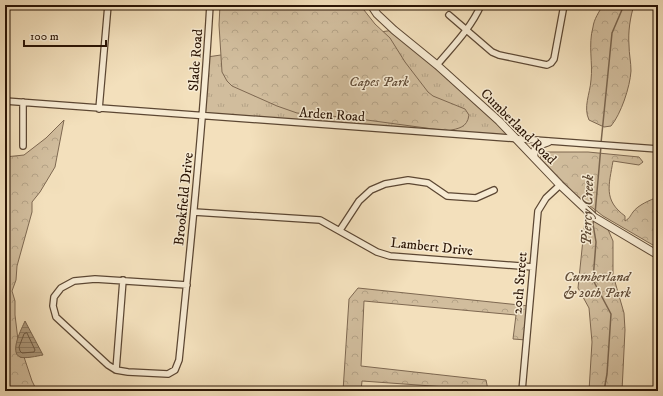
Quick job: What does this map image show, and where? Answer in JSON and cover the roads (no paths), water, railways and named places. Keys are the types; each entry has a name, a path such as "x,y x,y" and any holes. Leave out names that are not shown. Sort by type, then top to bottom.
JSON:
{"street":[{"path":"5,21 6,5"},
{"path":"99,109 108,5"},
{"name":"Slade Road","path":"203,116 210,5"},
{"name":"Cumberland Road","path":"371,5 377,14 394,30 437,65 499,121 560,185 594,217 658,255"},
{"path":"437,65 466,30 481,5"},
{"path":"449,15 492,52 499,55 547,65 554,59 564,5"},
{"name":"Arden Road","path":"5,101 658,150"},
{"path":"23,102 23,146"},
{"name":"Brookfield Drive","path":"116,370 148,374 168,374 175,370 179,360 203,116"},
{"path":"534,158 533,152 536,148 548,142"},
{"path":"340,230 359,201 371,190 385,184 408,180 428,183 447,196 476,198 494,190"},
{"name":"20th Street","path":"522,391 538,211 546,198 560,185"},
{"name":"Lambert Drive","path":"194,212 320,220 377,252 390,256 533,267"},
{"path":"123,280 116,370 108,365 56,317 53,306 54,297 61,288 74,281 95,279 123,280 187,285"}],"water":[{"path":"25,321 43,355 25,358 20,357 17,354 17,340"}],"waterway":[{"name":"Piercy Creek","path":"601,143 612,33 624,5"},
{"name":"Piercy Creek","path":"595,214 601,146"},
{"name":"Piercy Creek","path":"594,220 593,224 596,242 593,280 611,314 607,374 604,391"}],"park label":[{"name":"Capes Park","path":"379,81"},
{"name":"Cumberland & 20th Park","path":"597,284"}]}
